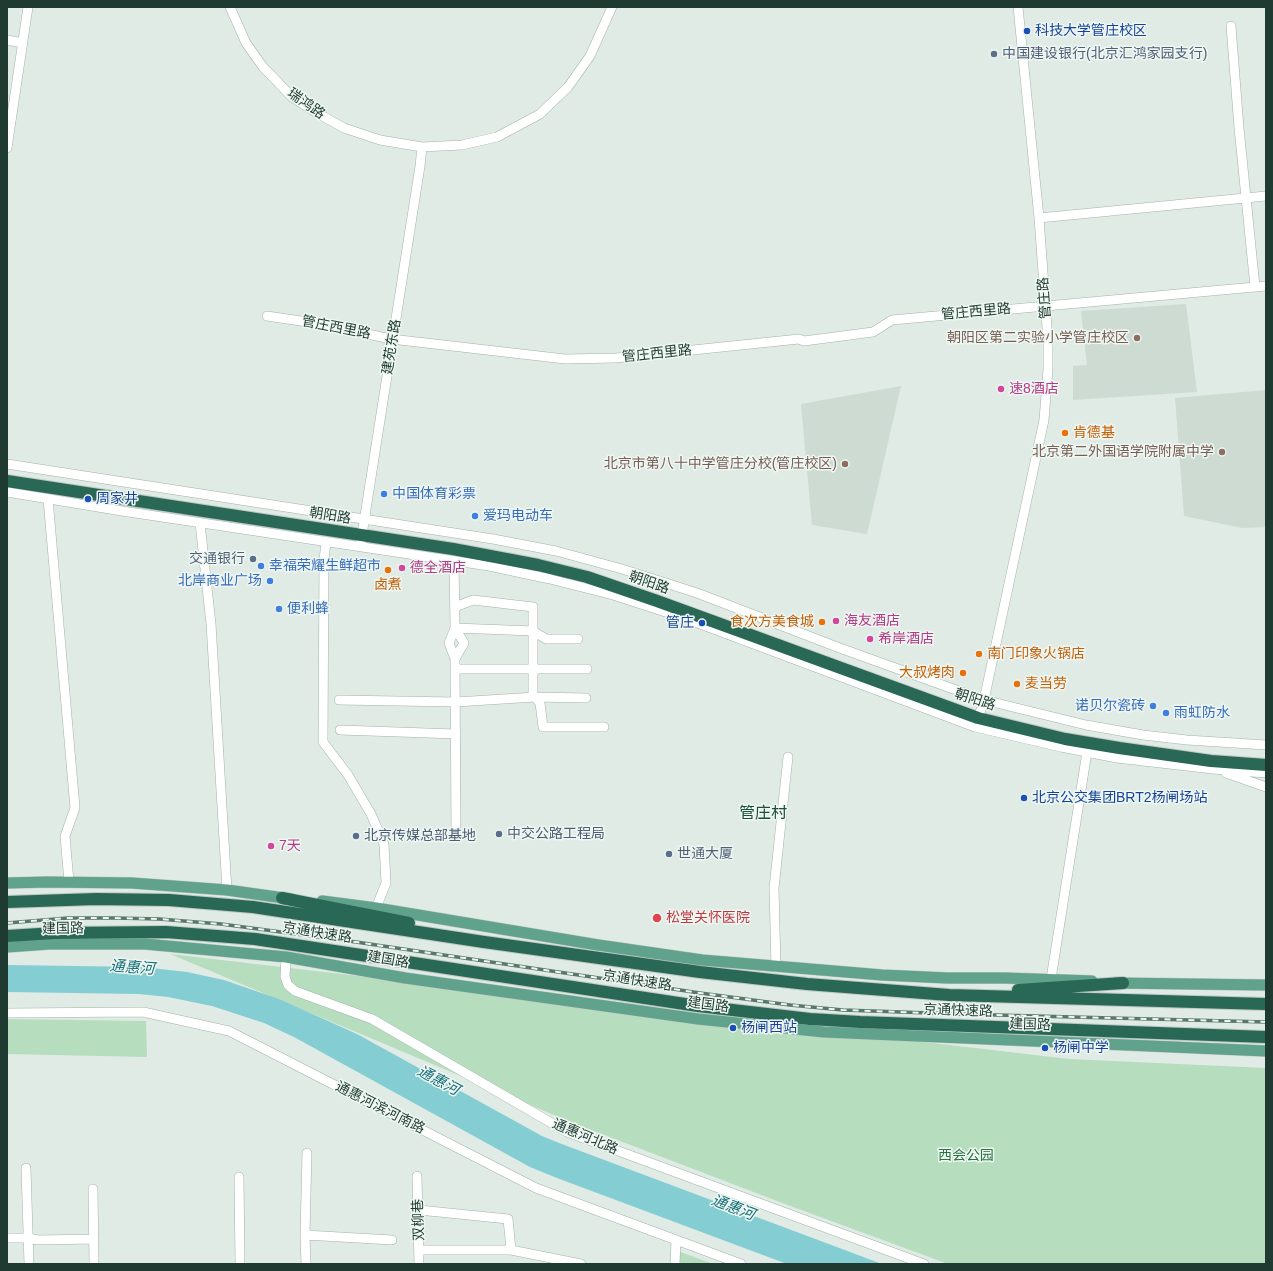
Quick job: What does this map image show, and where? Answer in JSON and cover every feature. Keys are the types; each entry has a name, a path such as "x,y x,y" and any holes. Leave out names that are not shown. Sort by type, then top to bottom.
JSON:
{"highway":[{"name":"朝阳路","path":"7,474 362,533 491,556 587,577 979,714 1065,739 1211,761 1266,765"},
{"name":"朝阳路","path":"7,481 362,533"},
{"name":"朝阳路","path":"979,714 1089,736 1168,748 1266,758"},
{"path":"282,898 398,920 484,942"},
{"name":"京通快速路","path":"7,902 96,899 169,900 253,907 484,942 708,973 807,984 949,995 1266,1003"},
{"name":"京通快速路","path":"7,936 61,932 166,932 255,939 698,1006 810,1019 1263,1037"},
{"path":"949,995 1123,983"}],"main road":[{"path":"7,884 68,882 132,883 227,890 282,898 376,908 606,946 702,960 776,967 947,978 1050,979 1123,983 1266,985"},
{"name":"建国路","path":"7,947 49,944 145,944 286,957 406,978 698,1019 824,1032 1266,1051"}],"street":[{"path":"7,148 28,7"},
{"name":"瑞鸿路","path":"230,7 246,43 263,67 292,97 316,113 344,128 380,140 422,147 462,145 497,137 540,114 568,87 590,56 612,7"},
{"name":"管庄路","path":"979,714 1044,420 1048,369 1046,306 1039,218 1018,7"},
{"path":"1232,26 1255,287"},
{"path":"7,40 22,43"},
{"name":"建苑东路","path":"362,533 422,147"},
{"path":"1039,218 1266,196"},
{"name":"管庄西里路","path":"267,316 321,324 393,339 565,359 616,358 873,332 892,320 1266,286"},
{"name":"朝阳路","path":"7,464 319,511 362,533 454,560 543,577 612,595 979,714 1087,752 1117,758 1213,769 1266,773"},
{"name":"朝阳路","path":"7,492 326,542 362,533 493,539 556,551 622,569 698,594 830,644 979,714 1086,725 1142,735 1187,740 1266,745"},
{"path":"48,499 75,808 66,836 68,882"},
{"path":"200,522 212,624 227,890"},
{"path":"326,542 324,560 323,742 348,775 371,814 384,844 386,883 376,908"},
{"path":"454,560 455,628 449,643 455,659 456,669 456,835"},
{"path":"455,607 473,600 533,607 533,695 540,703 543,726 604,727"},
{"path":"455,628 533,631 546,639 578,639"},
{"path":"455,628 464,643 455,659"},
{"path":"456,669 587,669"},
{"path":"339,700 456,702 534,697 586,698"},
{"path":"340,730 456,734"},
{"path":"1050,979 1087,752"},
{"path":"776,967 774,888 788,757"},
{"path":"1213,769 1266,787"},
{"name":"通惠河北路","path":"286,957 285,977 288,985 295,991 372,1019 567,1132 924,1264"},
{"name":"通惠河滨河南路","path":"7,1013 143,1012 229,1030 536,1188 741,1264"},
{"path":"306,1264 305,1235 307,1153"},
{"path":"26,1168 29,1264"},
{"name":"双柳巷","path":"417,1176 419,1210 419,1264"},
{"path":"239,1177 240,1264"},
{"path":"93,1189 94,1264"},
{"path":"419,1210 508,1219 510,1250"},
{"path":"305,1235 392,1240"},
{"path":"7,1238 28,1238 38,1240 94,1239"},
{"path":"675,1264 676,1240"},
{"path":"419,1250 510,1250 581,1264"}],"shaded area":[{"name":"朝阳区第二实验小学管庄校区","path":"1186,304 1197,392 1073,400 1073,366 1087,365 1081,311"},
{"name":"北京市第八十中学管庄分校(管庄校区)","path":"901,386 867,534 812,525 801,404"},
{"name":"北京第二外国语学院附属中学","path":"1266,390 1266,527 1242,528 1184,516 1175,398"}],"green space":[{"name":"西会公园","path":"170,954 1069,1059 1266,1068 1266,1264 948,1264 785,1204 573,1123"},
{"path":"7,1019 146,1021 147,1057 7,1054"},
{"path":"675,1250 713,1264 680,1264"}],"water":[{"name":"通惠河","path":"7,965 142,967 187,972 224,980 279,999 357,1034 542,1136 882,1264 787,1264 530,1167 294,1037 264,1023 212,1006 168,997 139,994 7,992"}],"railway":[{"path":"7,923 68,918 115,918 159,919 221,924 356,942 700,993 790,1005 843,1010 1266,1022"}],"place":[{"name":"科技大学管庄校区","path":"1027,31"},
{"name":"中国建设银行(北京汇鸿家园支行)","path":"994,54"},
{"name":"朝阳区第二实验小学管庄校区","path":"1137,338"},
{"name":"速8酒店","path":"1001,389"},
{"name":"肯德基","path":"1065,433"},
{"name":"北京第二外国语学院附属中学","path":"1222,452"},
{"name":"北京市第八十中学管庄分校(管庄校区)","path":"845,464"},
{"name":"中国体育彩票","path":"384,494"},
{"name":"周家井","path":"88,499"},
{"name":"爱玛电动车","path":"475,516"},
{"name":"交通银行","path":"253,559"},
{"name":"幸福荣耀生鲜超市","path":"261,566"},
{"name":"德全酒店","path":"402,568"},
{"name":"卤煮","path":"388,570"},
{"name":"北岸商业广场","path":"270,581"},
{"name":"便利蜂","path":"279,609"},
{"name":"海友酒店","path":"836,621"},
{"name":"食次方美食城","path":"822,622"},
{"name":"管庄","path":"702,623"},
{"name":"希岸酒店","path":"870,639"},
{"name":"南门印象火锅店","path":"979,654"},
{"name":"大叔烤肉","path":"963,673"},
{"name":"麦当劳","path":"1017,684"},
{"name":"诺贝尔瓷砖","path":"1153,706"},
{"name":"雨虹防水","path":"1166,713"},
{"name":"北京公交集团BRT2杨闸场站","path":"1024,798"},
{"name":"中交公路工程局","path":"499,834"},
{"name":"北京传媒总部基地","path":"356,836"},
{"name":"7天","path":"271,846"},
{"name":"世通大厦","path":"669,854"},
{"name":"松堂关怀医院","path":"657,918"},
{"name":"杨闸西站","path":"733,1028"},
{"name":"杨闸中学","path":"1045,1048"}],"district":[{"name":"管庄村","path":"763,814"}]}
